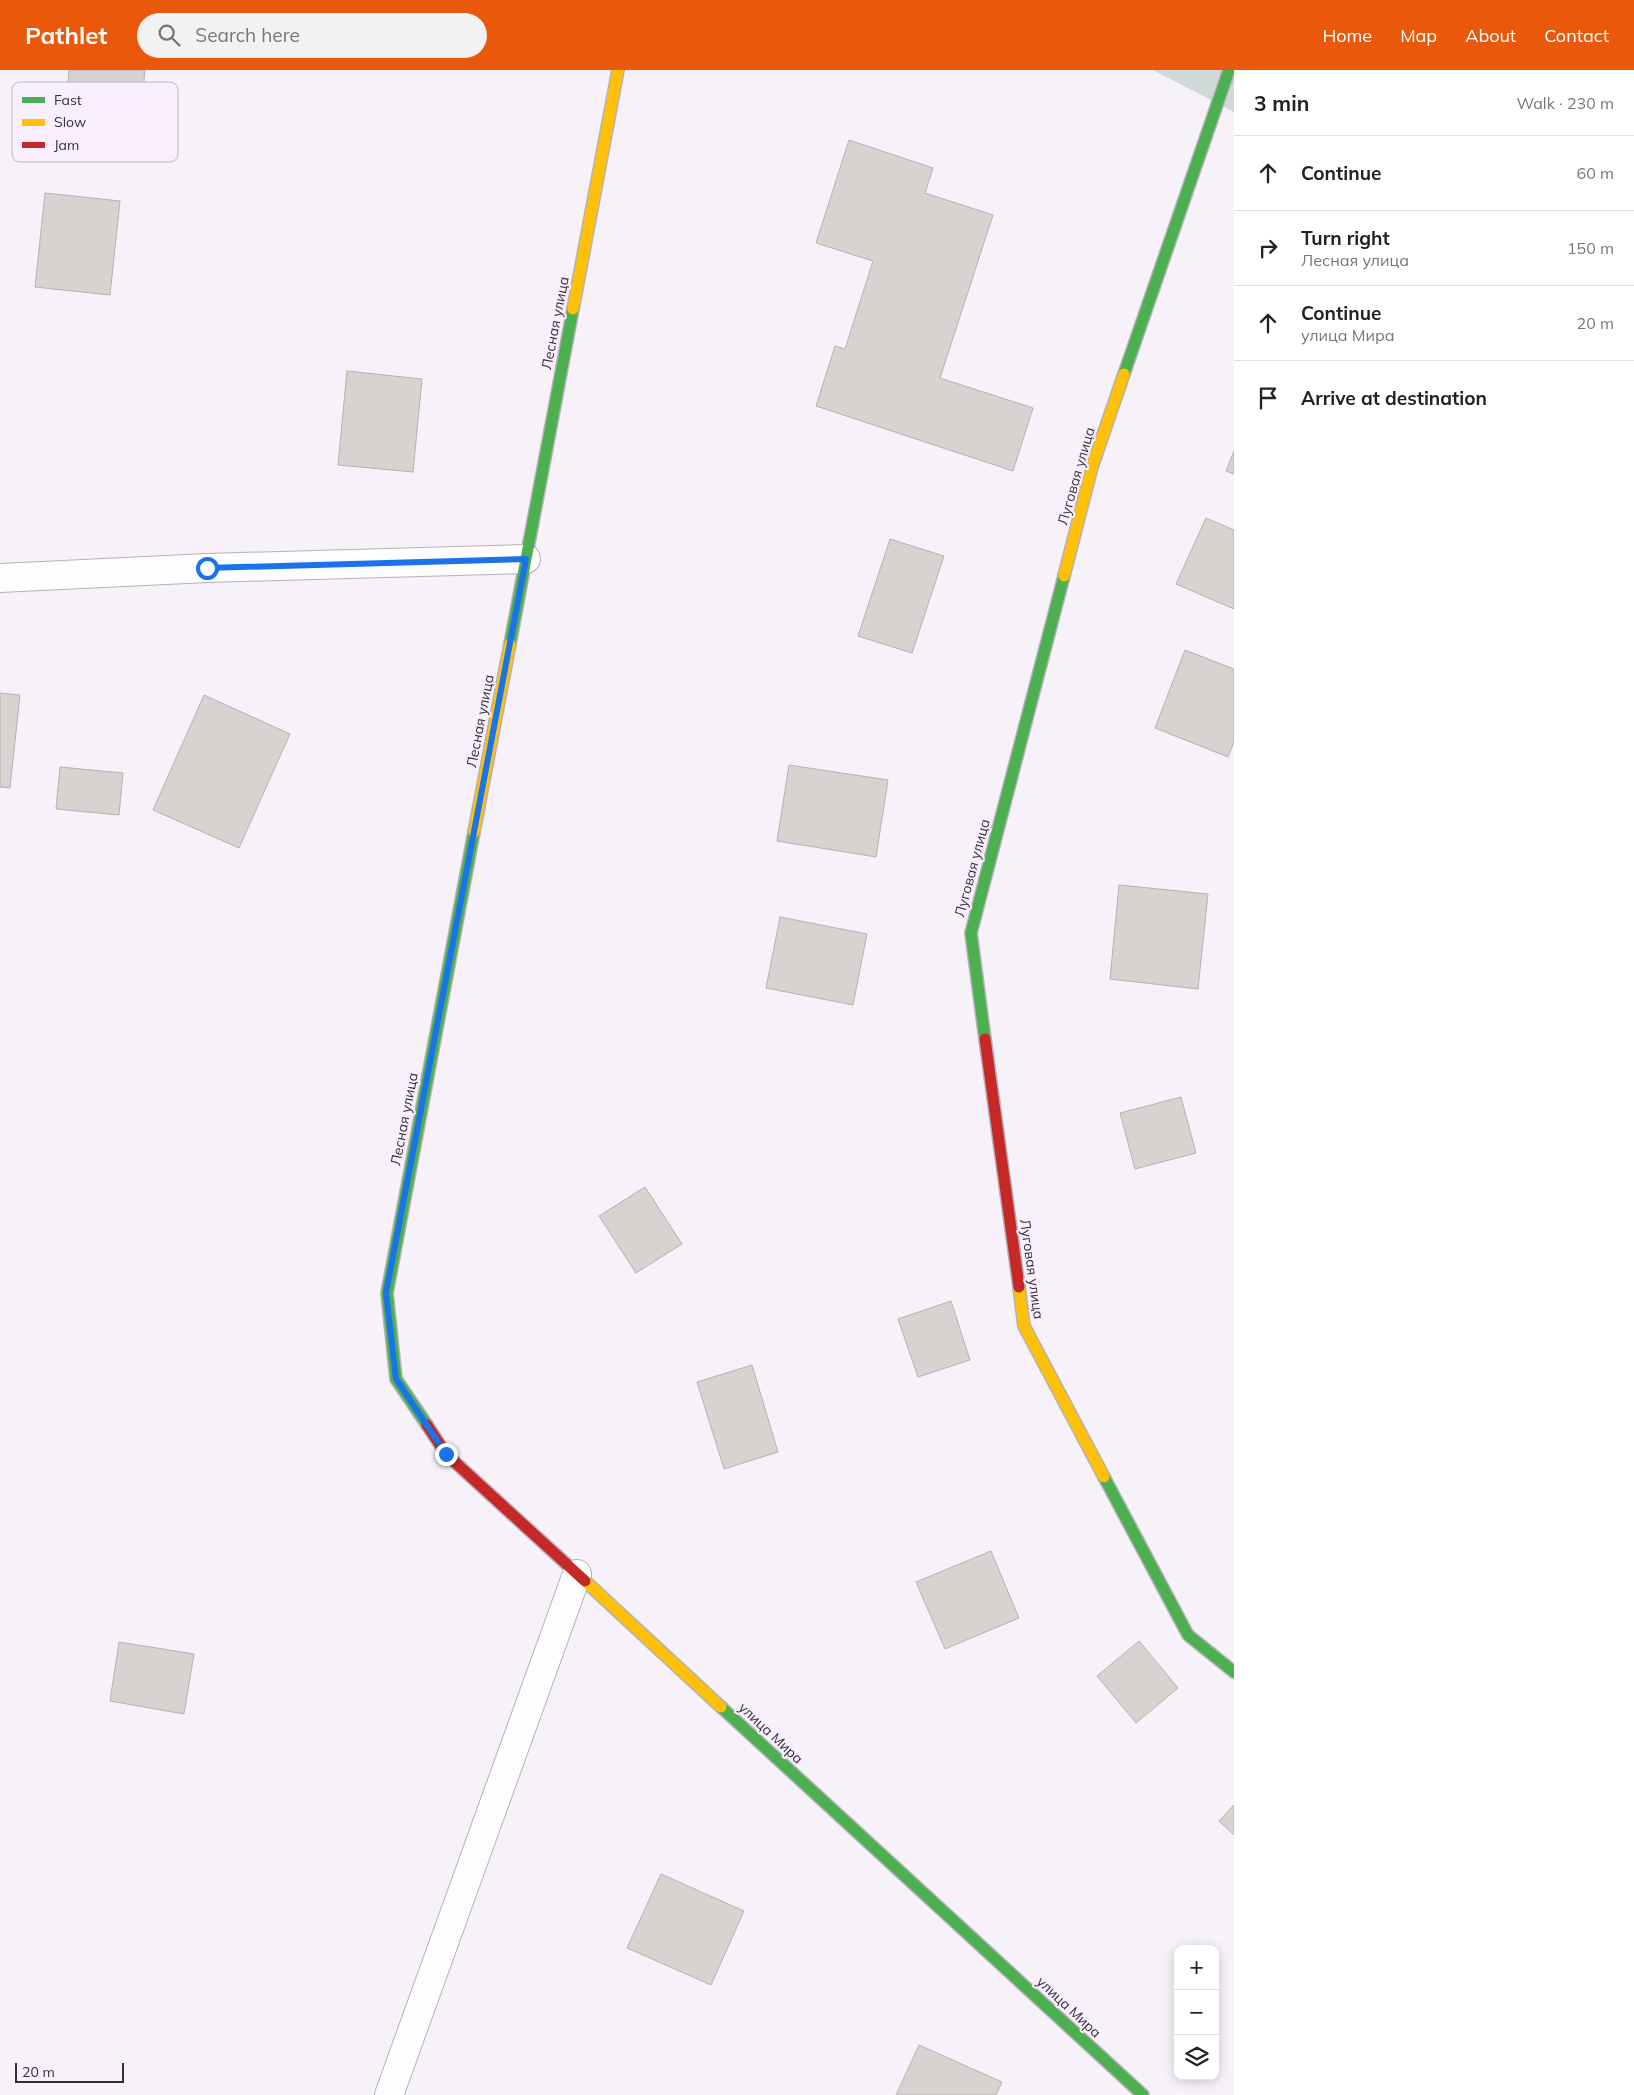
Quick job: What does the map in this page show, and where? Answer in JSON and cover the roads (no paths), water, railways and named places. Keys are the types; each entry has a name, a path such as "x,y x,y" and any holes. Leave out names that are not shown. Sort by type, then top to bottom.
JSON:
{"street":[{"name":"Лесная улица","path":"396,1379 386,1293 618,70"},
{"name":"Луговая улица","path":"1230,70 1092,467 971,933 1024,1326 1188,1635 1234,1672"},
{"path":"0,578 207,568 526,559"},
{"name":"улица Мира","path":"396,1379 446,1454 1143,2095"},
{"path":"389,2095 576,1574"}]}
